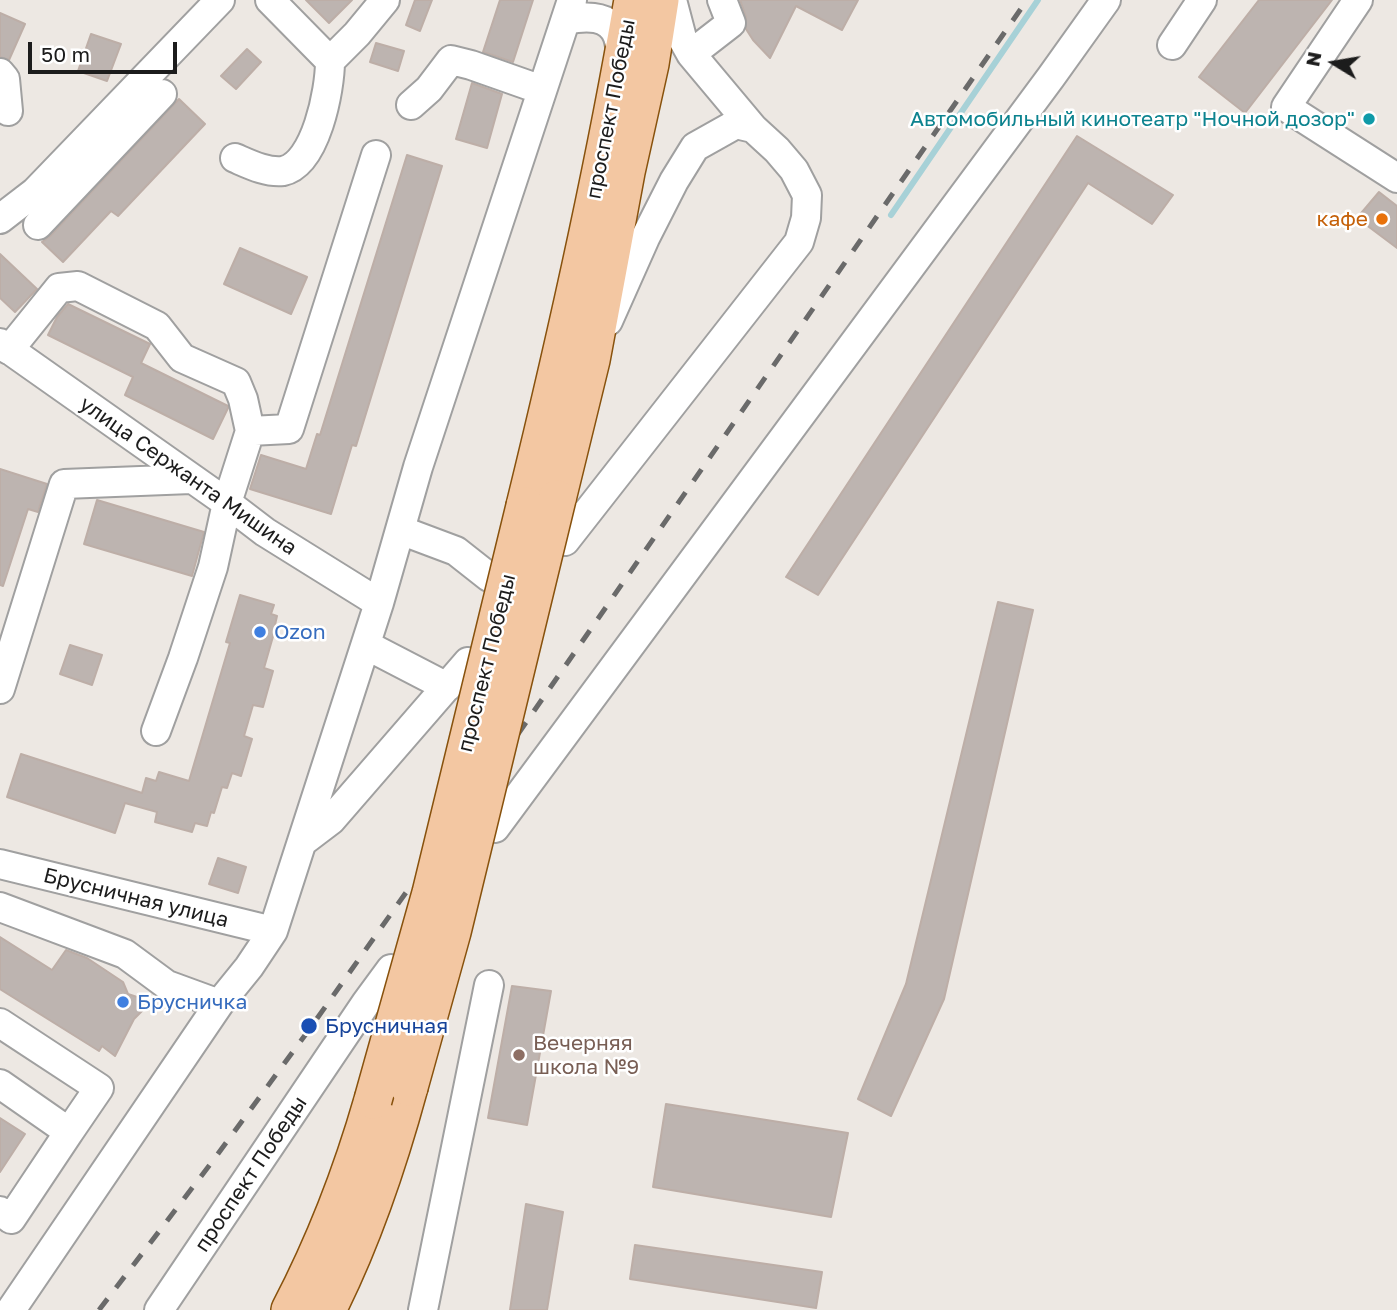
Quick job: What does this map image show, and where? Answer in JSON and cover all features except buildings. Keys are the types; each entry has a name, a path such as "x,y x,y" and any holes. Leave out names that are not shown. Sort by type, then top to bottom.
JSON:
{"main road":[{"name":"проспект Победы","path":"327,1310 367,1220 392,1150 455,919 541,503 562,353 633,0"},
{"name":"проспект Победы","path":"290,1310 311,1271 362,1139 541,503 590,360 650,64 660,0"}],"street":[{"path":"43,209 220,0"},
{"path":"235,158 257,168 281,171 295,166 311,145 330,78 330,61 270,0"},
{"path":"330,61 385,0"},
{"path":"565,541 799,242 806,218 807,195 794,170 753,128 691,54 682,38 672,0"},
{"path":"691,54 731,23 722,0"},
{"path":"495,828 1106,0"},
{"path":"1172,45 1202,0"},
{"path":"1358,0 1286,107 1397,178"},
{"path":"11,1310 219,1004 249,967 273,931 366,645 418,467 569,10 605,20 617,34 623,59"},
{"path":"411,105 429,89 451,60 542,90"},
{"path":"0,73 5,79 8,111"},
{"path":"0,219 43,209 162,94"},
{"path":"590,360 645,238 695,147 736,124 753,128"},
{"path":"250,431 289,429 376,155"},
{"path":"4,347 59,288 78,286 157,326 182,358 236,382 250,431 227,503 213,567 184,658 156,731"},
{"name":"улица Сержанта Мишина","path":"4,347 265,532 379,603"},
{"path":"0,689 64,484 191,479"},
{"name":"проспект Победы","path":"400,530 456,551 489,577"},
{"name":"проспект Победы","path":"366,645 447,687"},
{"name":"проспект Победы","path":"302,842 331,820 468,662"},
{"name":"Брусничная улица","path":"0,864 273,931"},
{"path":"0,907 125,954 167,985 219,1004"},
{"name":"проспект Победы","path":"159,1310 391,969"},
{"path":"424,1310 489,985"},
{"path":"0,1023 99,1088 4,1222"},
{"path":"0,1084 69,1132"}],"waterway":[{"path":"891,215 1038,0"}],"railway":[{"path":"518,734 1027,0"},
{"path":"99,1310 212,1162 412,884"}],"place":[{"name":"Автомобильный кинотеатр \"Ночной дозор\"","path":"1369,119"},
{"name":"кафе","path":"1382,219"},
{"name":"Ozon","path":"260,632"},
{"name":"Брусничка","path":"123,1002"},
{"name":"Брусничная","path":"309,1026"},
{"name":"Вечерняя школа №9","path":"519,1055"}]}
